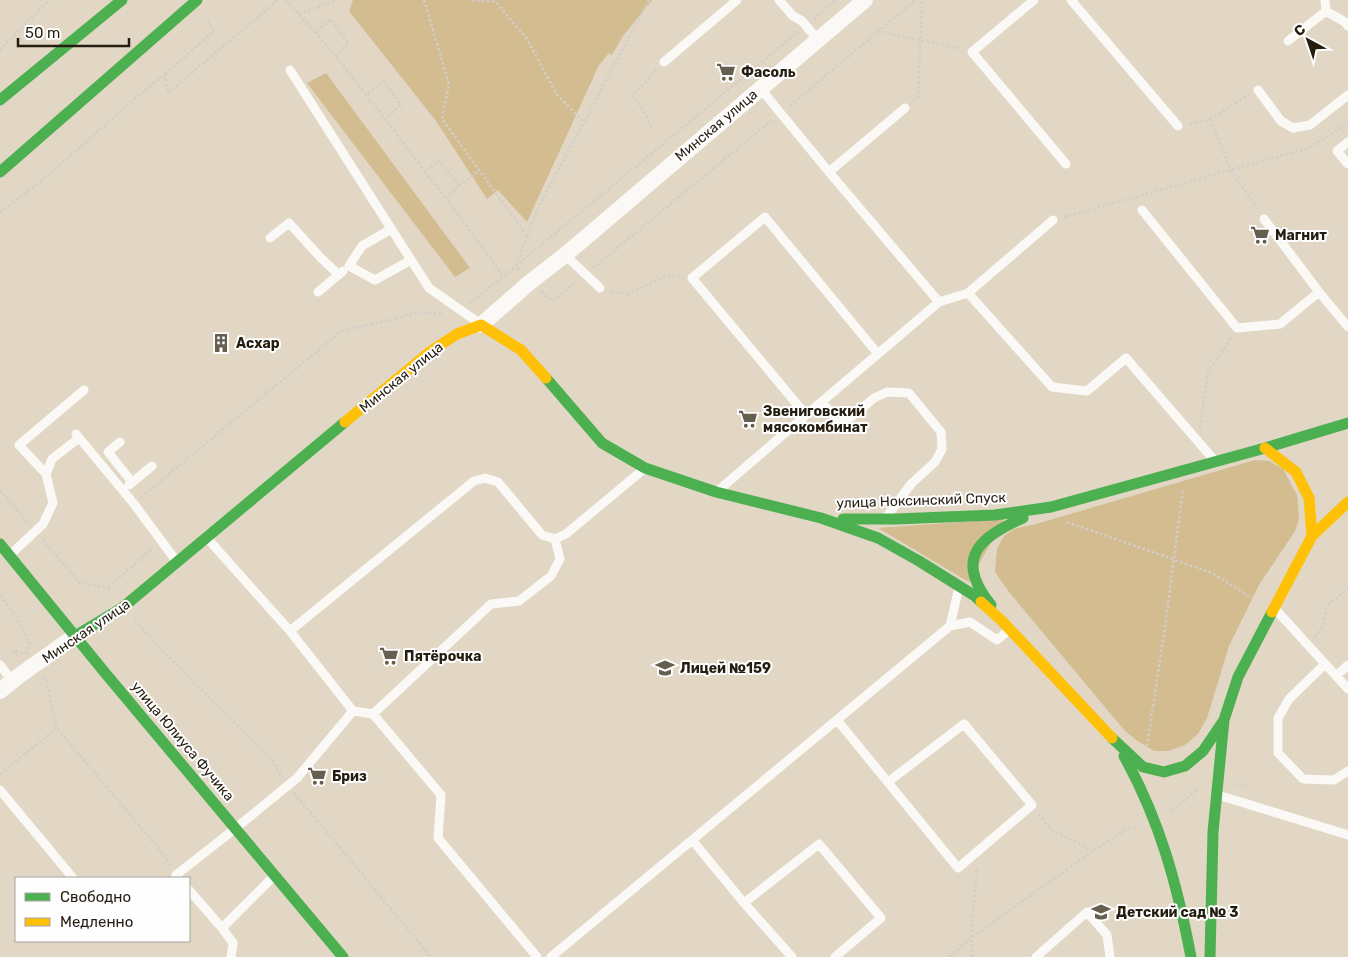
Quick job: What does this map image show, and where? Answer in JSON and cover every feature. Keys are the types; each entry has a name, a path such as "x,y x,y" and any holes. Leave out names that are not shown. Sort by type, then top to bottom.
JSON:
{"street":[{"path":"0,100 122,0"},
{"path":"0,172 197,0"},
{"name":"Минская улица","path":"6,686 75,636 122,608 431,351 457,334 482,325 529,283 565,255 865,0"},
{"name":"улица Ноксинский Спуск","path":"482,325 521,350 602,443 645,468 716,492 821,518 878,538 920,561 959,586 1002,620"},
{"name":"улица Ноксинский Спуск","path":"1143,767 1114,740 1002,620 978,588 972,568 976,550 984,539 999,529 1051,507 1348,423"},
{"path":"1265,448 1296,472 1310,498 1312,536"},
{"path":"1210,957 1213,832 1224,720 1238,677 1312,536 1348,502"},
{"name":"улица Ноксинский Спуск","path":"821,518 885,519 995,515 1051,507"},
{"name":"улица Юлиуса Фучика","path":"0,544 343,957"},
{"path":"1143,767 1164,772 1185,766 1203,751 1224,720"},
{"name":"улица Ноксинский Спуск","path":"1114,740 1138,780 1169,860 1192,957"}],"lane":[{"path":"664,62 737,0"},
{"path":"779,0 793,16 804,23 818,40"},
{"path":"1034,0 972,52 1066,164"},
{"path":"1071,0 1178,126"},
{"path":"1325,0 1326,10"},
{"path":"799,8 804,23"},
{"path":"1326,10 1348,26"},
{"path":"1288,41 1326,10"},
{"path":"290,70 429,288 482,325"},
{"path":"760,88 939,302"},
{"path":"1258,90 1281,121 1293,128 1310,125 1348,95"},
{"path":"829,172 905,108"},
{"path":"1348,142 1337,151 1348,164"},
{"path":"1142,210 1237,328 1280,324 1319,292"},
{"path":"806,415 692,278 765,218 878,354"},
{"path":"1264,219 1348,327"},
{"path":"716,492 939,302 968,293 1053,220"},
{"path":"270,238 289,223 339,275"},
{"path":"318,292 349,266 362,246 391,229"},
{"path":"565,255 600,288"},
{"path":"349,266 375,280 411,260"},
{"path":"968,293 1052,387 1086,391 1126,358 1215,461"},
{"path":"10,555 44,524 53,503 46,474 19,445 84,390"},
{"path":"822,402 842,426 874,398 887,392 909,393 941,432 942,449 939,457 911,484 885,519"},
{"path":"46,474 52,459 77,436 123,490 177,562"},
{"path":"120,442 108,452 132,482"},
{"path":"123,490 152,466"},
{"path":"290,631 474,481 485,478 498,482 542,535 555,539 566,534 645,468"},
{"path":"207,538 290,631 354,711 372,714 441,795 438,838 537,957"},
{"path":"372,714 491,604 519,602 551,576 560,559 555,539"},
{"path":"950,626 959,586"},
{"path":"1274,608 1348,690"},
{"path":"551,957 950,626 970,622 997,640 1010,630"},
{"path":"1325,664 1289,699 1278,718 1278,753 1303,779 1334,780 1348,771"},
{"path":"0,665 6,686"},
{"path":"1336,676 1348,666"},
{"path":"177,877 297,778 354,711"},
{"path":"837,720 958,868 1032,805 964,724 888,782"},
{"path":"0,790 72,877"},
{"path":"1217,795 1348,835"},
{"path":"692,840 792,957"},
{"path":"744,903 819,844 881,918 836,957"},
{"path":"222,928 274,875"},
{"path":"190,891 233,943 231,957"},
{"path":"1036,957 1087,912 1107,935 1110,957"}],"path":[{"path":"0,50 49,0"},
{"path":"165,74 168,93 278,0"},
{"path":"286,0 335,55 446,198 503,276"},
{"path":"299,14 337,0"},
{"path":"424,0 449,84 442,119 527,236"},
{"path":"472,0 496,1 527,39 557,95 584,122"},
{"path":"134,504 342,331 417,312 449,314 460,310 804,23 835,0"},
{"path":"905,108 918,97 922,0"},
{"path":"0,212 26,194 214,31 206,18"},
{"path":"315,32 330,19 350,43 335,55"},
{"path":"878,31 972,52"},
{"path":"651,127 643,109 632,96 664,62"},
{"path":"366,95 384,81 401,105 385,119"},
{"path":"1178,126 1210,120 1258,90"},
{"path":"1210,120 1231,170 1264,219"},
{"path":"1053,220 1309,148 1348,123"},
{"path":"425,172 439,160 459,186"},
{"path":"446,198 479,170"},
{"path":"600,288 628,294 669,274 692,278"},
{"path":"1198,442 1208,372 1237,328"},
{"path":"1143,767 1166,620 1186,469"},
{"path":"0,490 80,583 108,588 122,608 162,650 272,760 288,786 431,957"},
{"path":"1062,521 1212,573 1252,598"},
{"path":"108,588 153,548"},
{"path":"1308,646 1323,626 1327,606 1348,588"},
{"path":"0,596 16,616 30,644 26,653 12,651 46,680 57,728 164,855 177,877"},
{"path":"0,774 57,728"},
{"path":"950,957 971,938 1093,851 1126,829 1155,824 1207,782 1218,781 1247,786"},
{"path":"1032,805 1050,828 1093,851"},
{"path":"972,957 971,938 978,851"}],"shaded area":[{"path":"353,0 652,0 623,36 612,55 609,53 599,65 527,222 498,190 487,199 436,121 349,11"},
{"path":"326,73 470,268 455,277 307,83"},
{"path":"1255,460 1269,461 1283,469 1297,495 1299,519 1295,531 1259,585 1229,646 1207,718 1198,734 1185,745 1168,751 1154,751 1125,731 1009,592 995,572 997,549 1004,536 1014,529"},
{"path":"1004,519 969,582 878,528"}],"traffic: fast":[{"path":"0,100 122,0"},
{"path":"0,172 197,0"},
{"path":"546,378 602,443 645,468 716,492 821,518 878,538 919,561 975,596 981,602"},
{"path":"75,636 122,608 345,422"},
{"path":"843,519 995,515 1051,507 1348,423"},
{"path":"991,605 980,589 974,575 973,563 976,552 983,542 994,534 1023,518"},
{"path":"0,544 106,674 343,957"},
{"path":"1210,957 1213,832 1224,720 1238,677 1272,612"},
{"path":"1112,738 1143,767 1164,772 1185,766 1203,751 1224,720"},
{"path":"1124,756 1148,805 1166,854 1180,904 1191,957"}],"traffic: slow":[{"path":"345,422 431,351 457,334 481,325 521,350 546,378"},
{"path":"1265,448 1296,472 1309,498 1312,536"},
{"path":"1272,612 1312,536 1348,502"},
{"path":"981,602 1002,621 1112,738"}],"place":[{"name":"Фасоль","path":"726,72"},
{"name":"Магнит","path":"1260,235"},
{"name":"Асхар","path":"221,343"},
{"name":"Звениговский мясокомбинат","path":"748,419"},
{"name":"Пятёрочка","path":"389,656"},
{"name":"Лицей №159","path":"665,668"},
{"name":"Бриз","path":"317,776"},
{"name":"Детский сад № 3","path":"1101,912"}]}
